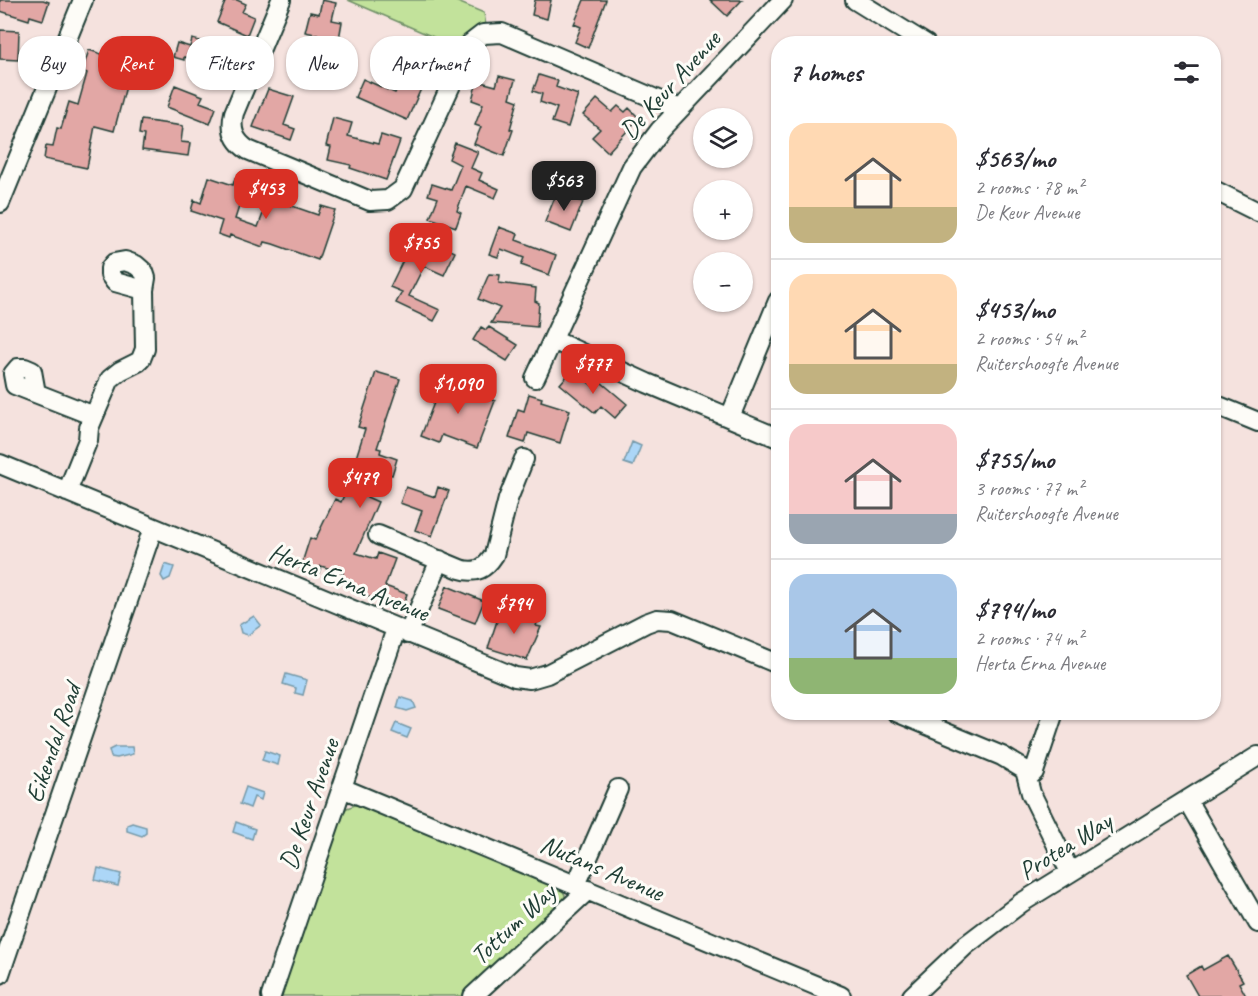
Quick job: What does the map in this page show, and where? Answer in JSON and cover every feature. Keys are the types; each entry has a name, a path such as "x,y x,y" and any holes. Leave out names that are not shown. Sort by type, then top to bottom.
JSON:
{"street":[{"path":"0,203 83,0"},
{"path":"281,0 234,113 232,126 235,138 248,150 370,201 388,200 403,189 470,44 483,34 502,33 679,109"},
{"name":"De Keur Avenue","path":"535,378 632,166 679,109 783,0"},
{"path":"855,0 913,36"},
{"path":"1221,192 1256,204"},
{"path":"61,490 77,454 88,440 92,422 110,379 138,362 144,354 144,290"},
{"path":"730,417 771,318"},
{"path":"553,340 647,383 771,435"},
{"path":"36,393 92,422"},
{"path":"1221,408 1258,423"},
{"path":"378,535 460,569 475,572 490,562 498,545 508,499 524,459"},
{"name":"Herta Erna Avenue","path":"0,464 507,675 522,679 547,674 657,619 672,620 771,661"},
{"name":"Eikendal Road","path":"0,974 153,528"},
{"name":"De Keur Avenue","path":"271,996 342,788 402,631 440,560"},
{"path":"915,720 1011,761 1026,770 1031,794 1070,872"},
{"path":"1029,777 1034,772 1051,720"},
{"name":"Protea Way","path":"912,996 986,929 1021,903 1258,756"},
{"name":"Nutans Avenue","path":"342,788 841,996"},
{"path":"582,887 618,789"},
{"path":"1187,800 1258,923"},
{"name":"Tottum Way","path":"473,996 582,887"}],"green space":[{"path":"348,0 453,0 484,13 486,26 475,36 431,36"},
{"path":"355,805 364,806 561,888 565,895 564,900 462,996 279,996 341,814 347,808"}],"water":[{"path":"632,442 641,446 633,466 624,463"},
{"path":"165,564 174,567 170,578 164,581 161,576"},
{"path":"254,616 261,625 248,635 241,633 239,625"},
{"path":"286,674 307,680 303,695 295,693 296,688 283,684"},
{"path":"400,697 413,701 416,708 407,711 397,708"},
{"path":"396,723 411,729 407,738 392,732"},
{"path":"115,747 132,747 133,754 117,758 111,757 109,750"},
{"path":"265,751 280,756 278,765 262,760"},
{"path":"246,787 263,793 261,800 254,797 250,808 240,804"},
{"path":"236,822 255,829 252,839 233,832"},
{"path":"132,823 146,827 146,833 142,836 127,831 127,825"},
{"path":"98,868 121,874 118,886 95,880"}],"building":[{"path":"0,0 49,2 43,20 30,16 29,20 0,11"},
{"path":"226,0 237,0 246,4 242,12 254,17 247,35 217,22"},
{"path":"322,0 336,3 332,20 342,22 340,36 305,32 310,12 319,14"},
{"path":"535,0 551,0 547,19 532,15"},
{"path":"584,0 606,0 588,48 575,42 581,27 574,24"},
{"path":"710,0 742,0 727,16"},
{"path":"0,30 19,31 18,60 0,59"},
{"path":"177,43 186,46 184,60 174,57"},
{"path":"89,50 98,53 98,90 125,90 114,131 95,126 87,168 44,159 46,146 53,147 57,128 61,129 69,102 78,105 82,90 86,90 86,59"},
{"path":"539,75 558,81 556,87 578,95 568,127 552,122 557,108 540,102 542,94 533,91"},
{"path":"499,76 515,80 510,98 518,101 510,129 513,130 504,156 474,144 481,127 475,125 483,104 472,100 475,90 490,90 490,84 496,86"},
{"path":"363,79 370,82 370,90 388,90 395,93 396,90 420,90 407,120 355,97"},
{"path":"175,85 203,96 200,102 216,108 210,124 167,107"},
{"path":"268,90 294,97 284,125 295,129 291,140 253,127"},
{"path":"597,99 612,112 618,106 625,112 629,108 639,118 608,152 592,137 600,129 583,115"},
{"path":"333,118 352,123 348,136 378,144 381,135 400,141 386,180 350,168 351,165 328,160 331,147 326,146"},
{"path":"141,120 183,126 181,142 190,143 188,156 142,150 144,135 139,134"},
{"path":"455,143 478,152 471,168 482,173 479,180 499,189 495,198 466,186 457,211 461,213 456,227 430,218 438,198 428,195 432,184 451,190 461,165 449,159"},
{"path":"209,177 233,185 235,178 247,182 235,219 258,227 269,198 318,215 321,206 335,210 318,260 273,244 265,242 263,247 230,235 229,238 218,234 222,221 191,211 194,200 201,203"},
{"path":"557,192 583,202 571,232 545,222"},
{"path":"499,227 518,234 516,240 556,255 549,275 521,265 524,258 501,249 498,257 489,254"},
{"path":"426,238 455,252 444,275 424,266 409,296 440,310 434,321 396,303 402,292 390,287 408,250 411,251 417,240 423,243"},
{"path":"489,274 500,275 499,283 536,288 535,301 539,303 537,327 491,323 500,308 478,299"},
{"path":"481,327 486,330 489,327 518,345 507,361 473,340"},
{"path":"573,369 596,389 601,382 627,404 615,418 601,406 595,413 560,384"},
{"path":"376,372 400,379 377,448 381,449 380,453 397,459 392,475 375,470 367,497 378,502 356,553 376,559 378,553 395,559 385,586 407,594 402,609 363,595 365,589 340,581 343,573 321,566 318,575 300,569 310,538 315,540 335,499 341,502 350,481 365,429 358,427"},
{"path":"440,380 495,401 477,448 442,435 439,443 421,436 437,395 434,394"},
{"path":"529,394 542,398 541,401 570,410 560,443 528,433 525,443 509,438 518,409 524,411"},
{"path":"406,487 435,497 438,487 449,491 432,536 415,530 422,511 400,503"},
{"path":"447,586 484,601 475,623 438,609"},
{"path":"501,609 538,620 536,626 541,627 527,660 488,648"},
{"path":"1228,956 1243,981 1239,983 1246,996 1198,996 1186,975 1201,966 1203,970"}]}
